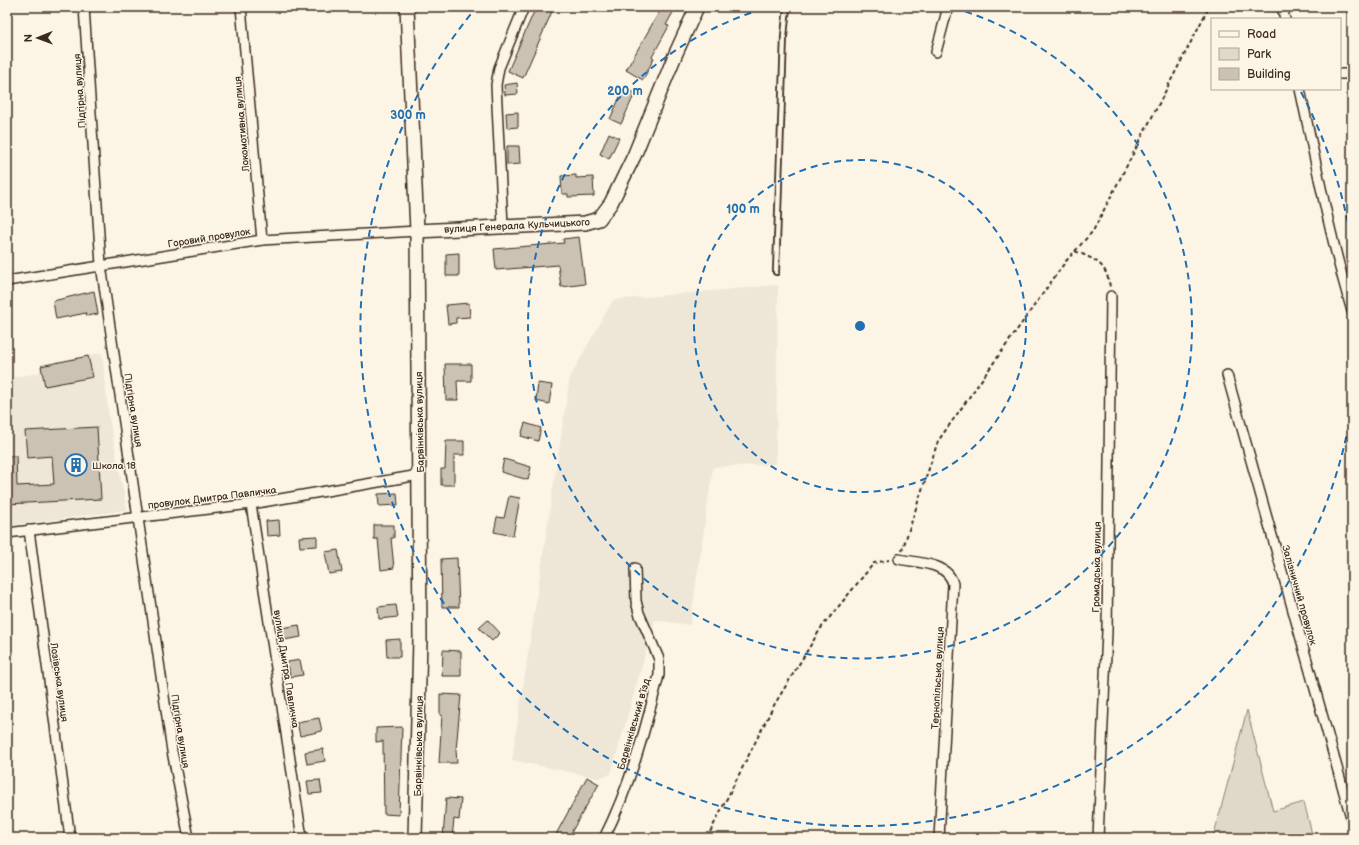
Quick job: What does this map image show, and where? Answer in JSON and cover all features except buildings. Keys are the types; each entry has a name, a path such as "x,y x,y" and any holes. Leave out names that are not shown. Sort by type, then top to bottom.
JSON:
{"street":[{"name":"Підгірна вулиця","path":"84,7 101,265 172,751 189,838"},
{"name":"Локомотивна вулиця","path":"241,7 262,240"},
{"name":"Барвінківська вулиця","path":"407,7 417,231 420,639 415,838"},
{"path":"503,226 496,85 498,68 524,7"},
{"name":"вулиця Генерала Кульчицького","path":"417,231 585,223 600,219 611,203 634,156 676,53 697,7"},
{"path":"936,52 948,7"},
{"path":"1282,7 1285,18"},
{"path":"1341,74 1352,74"},
{"path":"1300,90 1328,217 1352,311"},
{"name":"Горовий провулок","path":"7,281 262,240 417,231"},
{"name":"Громадська вулиця","path":"1098,838 1106,631 1111,296"},
{"name":"Залізничний провулок","path":"1227,375 1352,821"},
{"name":"провулок Дмитра Павличка","path":"7,533 251,504 419,475"},
{"name":"вулиця Дмитра Павличка","path":"251,504 302,838"},
{"name":"Лозівська вулиця","path":"29,530 70,838"},
{"name":"Тернопільська вулиця","path":"899,558 942,568 952,577 953,584 939,838"},
{"name":"Барвінківський в’їзд","path":"604,838 613,821 634,767 659,675 659,659 639,613 636,601 635,568"}],"lane":[{"path":"776,272 784,36 787,7"}],"path":[{"path":"707,838 773,707 821,628 874,563 899,558 938,441 1066,261 1093,231 1209,7"},
{"path":"1075,251 1098,262 1108,274 1111,296"}],"shaded area":[{"path":"778,285 776,464 713,467 690,625 655,620 611,774 598,778 512,760 570,377 613,300"},
{"path":"102,353 109,418 127,510 7,526 7,378 39,373 42,364"}],"green space":[{"path":"1247,710 1273,811 1304,802 1313,838 1213,838"}],"place":[{"name":"Школа 18","path":"76,465"}]}
